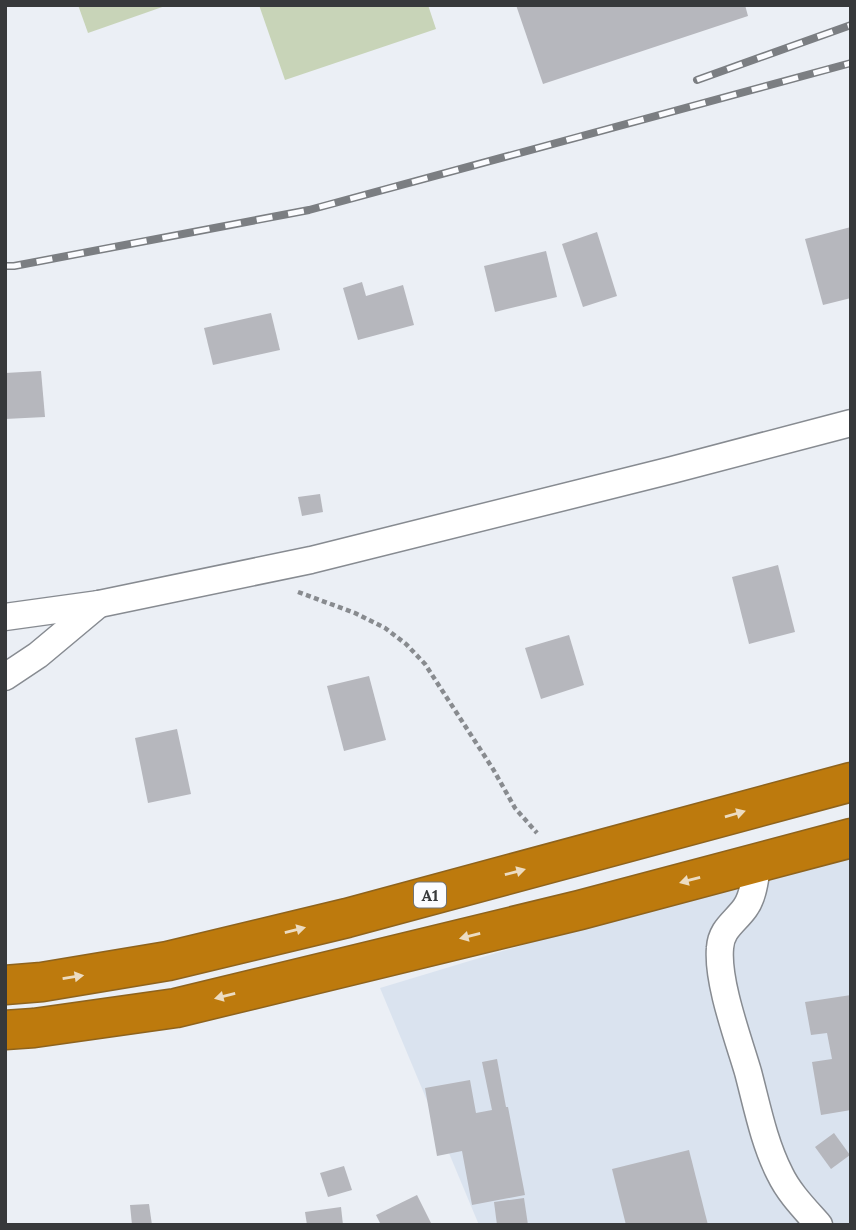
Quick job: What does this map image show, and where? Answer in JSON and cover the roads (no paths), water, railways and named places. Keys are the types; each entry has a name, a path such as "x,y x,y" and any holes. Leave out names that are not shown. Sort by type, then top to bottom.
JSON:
{"highway":[{"name":"A1","path":"5,985 41,982 168,961 346,918 851,782"},
{"path":"5,1030 177,1008 580,910 851,838"}],"street":[{"path":"5,617 99,604 310,560 851,423"},
{"path":"5,677 38,655 99,604"},
{"path":"758,862 752,894 746,907 724,931 720,946 720,965 726,997 768,1144 780,1175 792,1194 819,1225"}],"railway":[{"path":"697,80 851,25"},
{"path":"5,266 309,210 851,63"}]}
